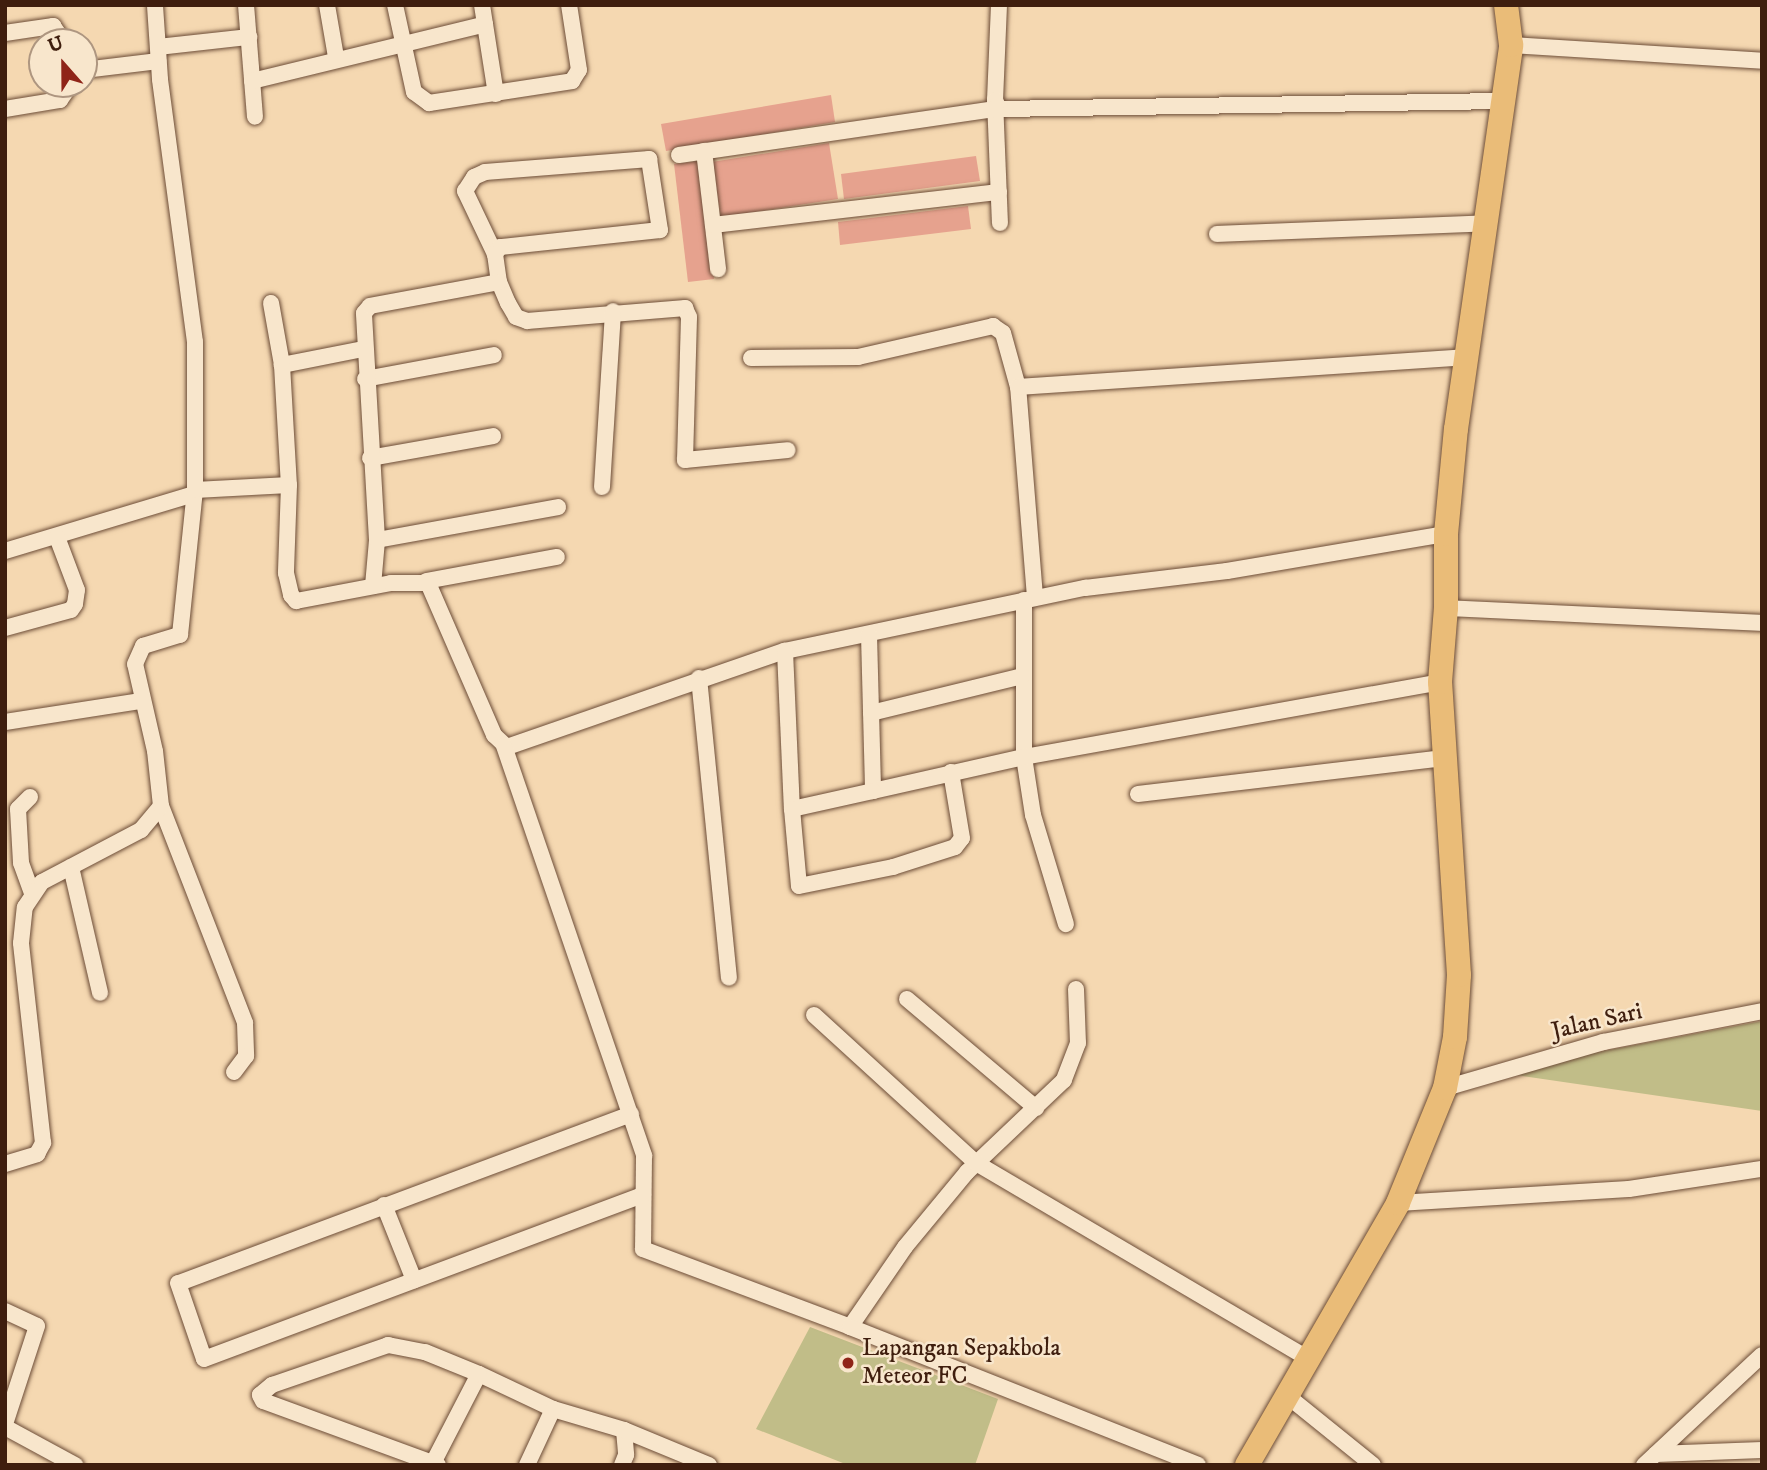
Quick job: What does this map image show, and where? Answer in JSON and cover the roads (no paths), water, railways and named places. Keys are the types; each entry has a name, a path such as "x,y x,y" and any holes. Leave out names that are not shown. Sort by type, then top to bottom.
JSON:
{"main road":[{"path":"1247,1465 1306,1357 1398,1203 1445,1088 1455,1037 1459,975 1440,682 1447,608 1446,534 1501,101 1511,45 1506,5"}],"street":[{"path":"155,5 158,54 195,342 195,492 180,635 143,646 135,664 141,701 155,751 161,806 245,1023 246,1056 234,1072"},
{"path":"246,5 255,117"},
{"path":"327,5 337,57"},
{"path":"395,5 414,92 424,103 566,84 578,76 569,5"},
{"path":"482,5 496,94"},
{"path":"999,5 995,104 1000,223"},
{"path":"252,81 337,57 485,24"},
{"path":"5,33 28,30"},
{"path":"98,67 248,37"},
{"path":"1511,45 1762,61"},
{"path":"5,109 61,98"},
{"path":"995,104 999,109 1017,111 1501,101"},
{"path":"679,155 995,104"},
{"path":"704,151 718,269"},
{"path":"495,254 505,245 657,231 661,227 651,162 646,158 485,172 474,177 465,191 495,254 499,282 522,320 613,312 687,311 686,461 788,450"},
{"path":"713,225 999,192"},
{"path":"1217,234 1486,223"},
{"path":"373,586 377,540 363,349 364,313 370,306 499,282"},
{"path":"271,303 282,365 289,485 286,573 292,599 373,586 426,581 557,557"},
{"path":"603,487 613,312"},
{"path":"751,358 858,357 993,326 1003,333 1018,387 1029,599 1023,676 1024,757 1033,815 1066,924"},
{"path":"282,365 363,349"},
{"path":"365,379 494,355"},
{"path":"1018,387 1468,357"},
{"path":"370,458 493,436"},
{"path":"5,551 195,492 289,485"},
{"path":"377,540 558,507"},
{"path":"504,746 512,748 699,678 785,651 1029,599 1446,534"},
{"path":"5,628 71,610 75,604 77,590 57,537"},
{"path":"426,581 432,586 494,735 504,746 631,1114 644,1156 646,1252 849,1326 1198,1465"},
{"path":"1447,608 1762,623"},
{"path":"869,635 873,791"},
{"path":"785,651 796,881 807,887 955,847 962,838 951,772"},
{"path":"871,713 1023,676"},
{"path":"699,678 729,977"},
{"path":"792,809 1024,757 1440,682"},
{"path":"5,722 141,701"},
{"path":"1138,794 1444,758"},
{"path":"30,797 19,805 12,822 21,863 32,893"},
{"path":"5,1164 37,1154 43,1143 13,926 32,893 42,882 141,830 161,806"},
{"path":"71,867 100,993"},
{"path":"849,1326 905,1247 976,1163 1036,1108 1074,1065 1078,1044 1076,989"},
{"path":"907,999 1036,1108"},
{"name":"Jalan Sari","path":"1445,1088 1603,1042 1762,1011"},
{"path":"814,1015 976,1163 1306,1357"},
{"path":"631,1114 178,1283 204,1359 643,1195"},
{"path":"1398,1203 1629,1189 1762,1169"},
{"path":"384,1205 414,1280"},
{"path":"5,1311 37,1326 5,1426 75,1465"},
{"path":"479,1374 436,1464 263,1401 260,1395 272,1385 388,1345 425,1352 479,1374 553,1409 624,1430 709,1465"},
{"path":"1650,1460 1762,1355"},
{"path":"1285,1394 1373,1465"},
{"path":"527,1465 553,1409"},
{"path":"622,1465 626,1455 624,1430"},
{"path":"1650,1460 1762,1450"}],"place":[{"name":"Lapangan Sepakbola Meteor FC","path":"848,1363"}]}
